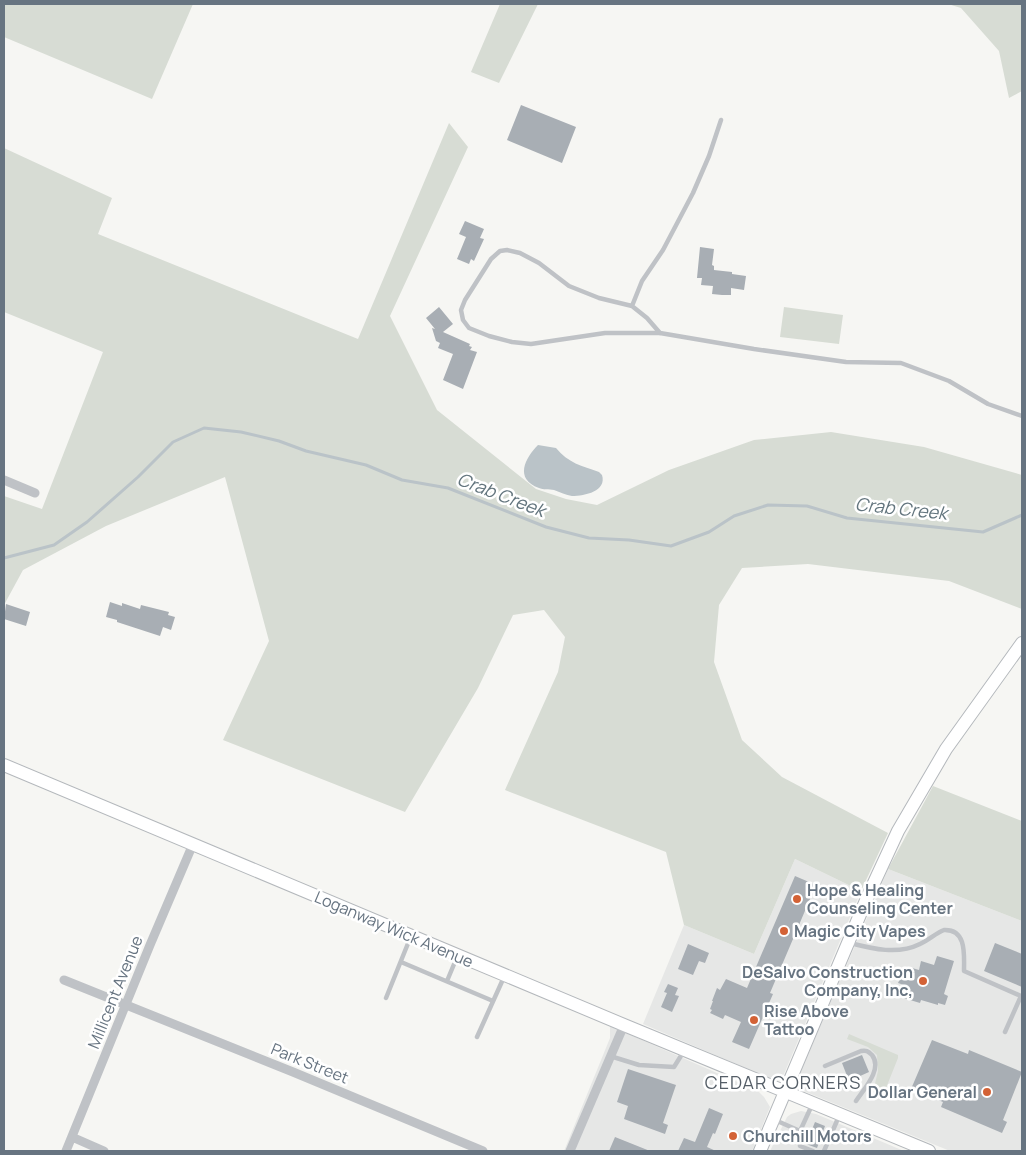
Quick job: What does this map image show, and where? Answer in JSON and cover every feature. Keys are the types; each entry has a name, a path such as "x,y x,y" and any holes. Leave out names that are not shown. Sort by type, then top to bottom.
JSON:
{"street":[{"path":"4,480 35,493"},
{"path":"760,1151 848,943 898,831 935,768 1022,643"},
{"name":"Loganway Wick Avenue","path":"4,765 624,1026 929,1151"},
{"name":"Millicent Avenue","path":"66,1151 194,844"},
{"name":"Park Street","path":"64,980 483,1151"},
{"path":"570,1151 624,1026"},
{"path":"72,1137 104,1151"}],"lane":[{"path":"632,306 642,281 663,250 693,193 709,156 721,120"},
{"path":"660,333 647,318 632,306 599,298 569,286 539,263 520,253 507,250 500,250 491,259 465,300 461,310 463,320 469,328 512,342 531,344 605,333 660,333 744,348 846,362 902,363 949,381 988,404 1022,416"},
{"path":"848,943 868,948 909,949 944,930 955,932 960,936 964,944 964,971 1021,996 1005,1032"},
{"path":"386,998 411,936"},
{"path":"446,981 458,956"},
{"path":"401,962 493,1001"},
{"path":"478,1038 504,975"},
{"path":"610,1056 638,1065 674,1067 684,1050"},
{"path":"825,1066 861,1050 871,1054 875,1064 874,1075 856,1101"},
{"path":"813,1103 800,1131 800,1146 813,1151"},
{"path":"824,1151 840,1114"},
{"path":"774,1120 800,1131"}],"shaded area":[{"path":"4,4 193,4 152,99 4,37"},
{"path":"500,4 538,4 499,83 471,72"},
{"path":"948,4 1022,4 1022,91 1009,98 999,51 961,8"},
{"path":"449,123 468,147 390,316 437,410 536,489 566,499 597,505 669,470 754,440 831,432 924,447 1022,475 1022,609 949,581 808,564 742,568 719,605 714,662 742,740 782,777 888,833 861,891 795,859 754,954 684,925 666,852 505,790 558,672 565,637 544,610 513,615 478,688 405,812 223,740 269,641 225,477 106,526 23,570 4,605 4,496 42,509 103,352 4,312 4,148 112,198 98,234 358,339"},
{"path":"784,307 843,315 839,344 780,337"},
{"path":"538,445 556,448 570,461 599,472 603,480 601,485 589,494 572,496 554,490 541,489 531,484 526,479 524,468 529,456"},
{"path":"933,786 1022,821 1022,921 888,869"},
{"path":"795,859 861,891 784,1074 778,1079 771,1079 643,1024 684,925 754,954"},
{"path":"888,869 1022,921 1022,1151 950,1151 794,1087"},
{"path":"610,1026 758,1091 770,1107 752,1151 564,1151 610,1038"},
{"path":"849,1034 898,1055 882,1098 877,1097 873,1092 878,1071 877,1055 868,1047 847,1039"},
{"path":"801,1111 816,1114 904,1151 770,1151 787,1117"}],"building":[{"path":"521,105 576,127 562,163 507,140"},
{"path":"465,221 484,229 480,238 484,239 474,261 471,259 469,264 457,259 466,237 459,234"},
{"path":"700,247 714,249 712,265 714,270 746,276 744,290 731,288 731,295 712,294 713,286 701,285 702,278 697,278"},
{"path":"439,307 453,324 443,332 470,344 469,346 472,347 470,350 477,352 463,389 443,380 453,354 438,348 440,343 436,341 432,328 435,329 426,318"},
{"path":"110,602 122,606 122,603 140,609 141,605 169,612 168,615 175,617 171,630 163,627 160,636 106,617"},
{"path":"6,604 30,612 26,626 4,619"},
{"path":"795,876 816,885 770,993 773,994 749,1049 732,1042 741,1022 725,1015 723,1019 710,1013 712,1001 717,988 720,990 726,979 747,988"},
{"path":"995,943 1022,954 1022,987 984,971"},
{"path":"688,944 709,953 705,963 699,961 693,975 678,969"},
{"name":"DeSalvo Construction Company, Inc,","path":"937,956 954,961 944,994 948,996 945,1005 921,1000 920,1003 900,997 904,985 898,983 900,979 896,978 898,968 911,972 912,968 919,970 921,961 934,965"},
{"path":"668,984 678,988 675,995 679,996 672,1012 661,1007 667,993 664,992"},
{"path":"932,1040 968,1054 969,1050 1022,1072 1003,1120 1007,1122 1002,1133 941,1107 943,1102 911,1089"},
{"path":"862,1055 869,1072 849,1081 842,1063"},
{"path":"628,1069 676,1085 663,1123 668,1125 665,1134 624,1119 628,1106 617,1102"},
{"path":"709,1108 723,1114 715,1134 713,1133 707,1147 716,1151 678,1151 684,1138 695,1142"},
{"path":"815,1122 825,1126 817,1148 806,1144"},
{"path":"615,1137 650,1151 609,1151"}],"waterway":[{"name":"Crab Creek","path":"4,558 54,545 87,522 138,477 173,442 204,428 241,432 279,441 306,451 366,465 402,480 448,488 546,527 589,538 629,540 671,546 709,532 734,516 768,505 807,506 847,518 983,532 1022,515"}],"place":[{"name":"Hope & Healing Counseling Center","path":"797,899"},
{"name":"Magic City Vapes","path":"784,931"},
{"name":"DeSalvo Construction Company, Inc,","path":"923,981"},
{"name":"Rise Above Tattoo","path":"754,1020"},
{"name":"Dollar General","path":"987,1092"},
{"name":"Churchill Motors","path":"733,1136"}],"district":[{"name":"CEDAR CORNERS","path":"783,1083"}]}
